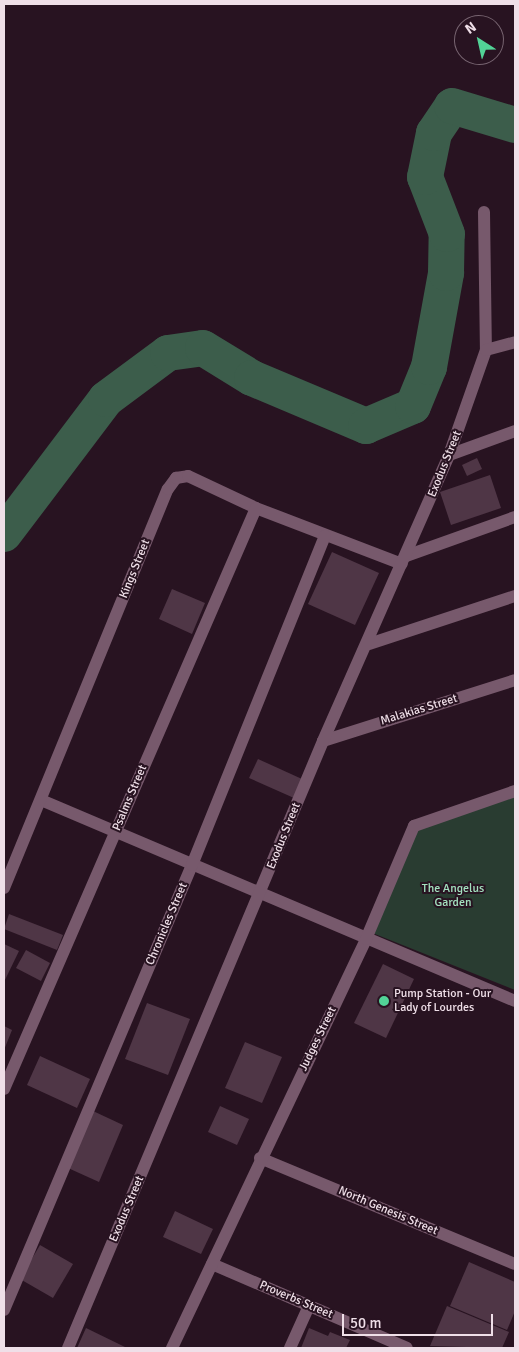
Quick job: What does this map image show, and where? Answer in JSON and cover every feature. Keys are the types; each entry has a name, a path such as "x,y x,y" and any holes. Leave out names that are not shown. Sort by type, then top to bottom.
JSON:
{"street":[{"name":"Exodus Street","path":"68,1348 260,897 323,741 369,644 450,455 486,350 484,212"},
{"path":"486,350 515,342"},
{"path":"450,455 515,431"},
{"name":"Kings Street","path":"4,888 168,489 176,478 188,476 256,508 325,536 404,560"},
{"name":"Psalms Street","path":"4,1089 256,508"},
{"path":"404,560 515,517"},
{"name":"Chronicles Street","path":"4,1310 192,865 325,536"},
{"path":"369,644 515,596"},
{"name":"Malakias Street","path":"323,741 515,680"},
{"name":"Judges Street","path":"172,1348 260,1158 366,940 414,826 515,791"},
{"path":"41,800 192,865 260,897 515,1001"},
{"name":"North Genesis Street","path":"260,1158 515,1264"},
{"name":"Proverbs Street","path":"212,1264 309,1306 379,1343 407,1348"},
{"path":"290,1348 309,1306"}],"green space":[{"name":"The Angelus Garden","path":"515,794 515,990 370,932 417,827"}],"building":[{"path":"477,458 482,469 467,476 462,465"},
{"path":"490,475 501,508 451,525 440,492"},
{"path":"332,552 379,573 355,625 308,604"},
{"path":"172,589 205,603 192,634 159,619"},
{"path":"258,759 302,779 294,798 249,778"},
{"path":"9,914 63,935 57,950 4,929"},
{"path":"4,944 19,951 4,982"},
{"path":"26,950 50,963 41,981 16,968"},
{"name":"Pump Station - Our Lady of Lourdes","path":"383,964 414,979 386,1038 354,1023"},
{"path":"147,1003 190,1019 168,1075 125,1059"},
{"path":"4,1026 12,1030 4,1050"},
{"path":"245,1042 282,1057 262,1103 225,1088"},
{"path":"40,1056 90,1079 77,1108 27,1085"},
{"path":"220,1106 249,1119 237,1145 208,1132"},
{"path":"93,1111 123,1125 99,1182 68,1168"},
{"path":"175,1211 213,1229 201,1254 163,1237"},
{"path":"40,1245 73,1264 53,1298 20,1279"},
{"path":"469,1262 515,1282 515,1311 507,1330 450,1306"},
{"path":"447,1306 509,1332 502,1348 430,1346"},
{"path":"86,1328 125,1347 77,1348"},
{"path":"309,1328 328,1336 330,1332 350,1340 346,1348 301,1348"}],"waterway":[{"path":"4,534 106,399 168,353 203,348 252,378 366,426 413,406 429,367 446,273 447,234 425,177 434,133 452,106 515,125"}],"place":[{"name":"Pump Station - Our Lady of Lourdes","path":"384,1001"}]}
